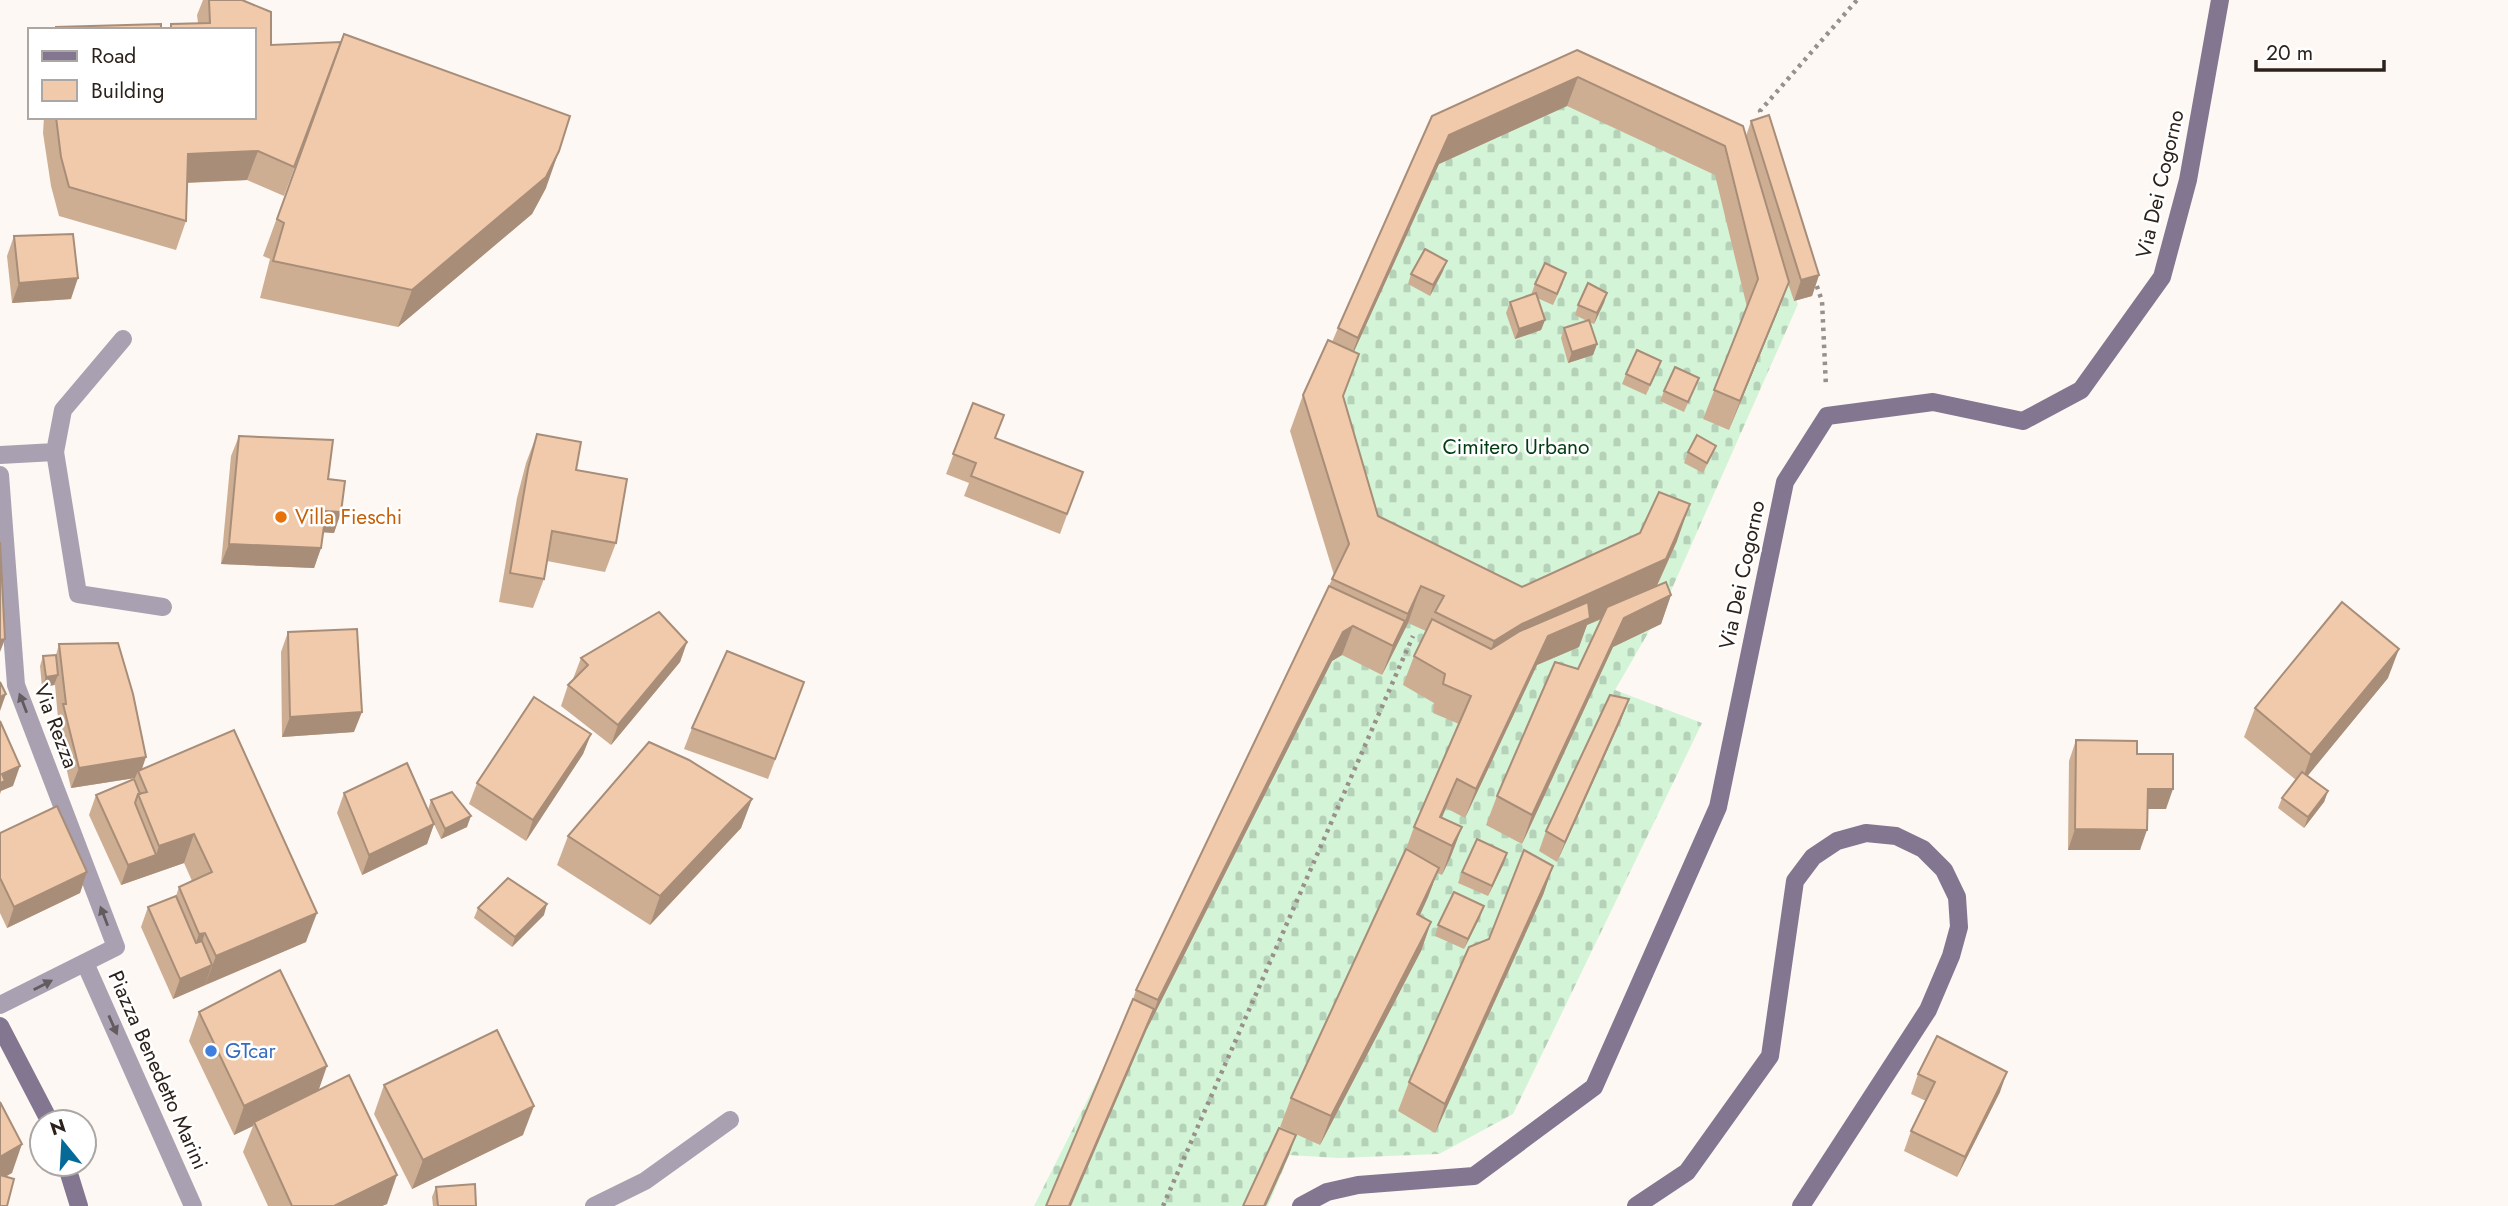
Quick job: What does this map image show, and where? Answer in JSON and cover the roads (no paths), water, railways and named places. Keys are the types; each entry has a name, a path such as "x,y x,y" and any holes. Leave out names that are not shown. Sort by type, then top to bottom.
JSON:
{"street":[{"name":"Via Dei Cogorno","path":"1301,1206 1327,1192 1358,1185 1475,1176 1594,1087 1718,807 1784,482 1827,416 1933,402 2023,421 2081,390 2162,277 2188,180 2220,0"},
{"path":"122,340 63,410 55,452 78,594 163,607"},
{"path":"0,455 55,452"},
{"name":"Via Rezza","path":"0,475 16,685 116,947 85,963"},
{"path":"1636,1206 1687,1172 1770,1056 1795,881 1812,857 1837,841 1866,833 1896,836 1923,849 1944,870 1957,897 1959,927 1951,956 1928,1010 1801,1206"},
{"name":"Piazza Benedetto Marini","path":"0,1005 85,963 193,1206"},
{"path":"0,1026 43,1108"},
{"path":"594,1206 645,1181 730,1120"},
{"path":"70,1178 79,1206"}],"place":[{"name":"Villa Fieschi","path":"281,517"},
{"name":"GTcar","path":"211,1051"}],"park label":[{"name":"Cimitero Urbano","path":"1516,447"}]}
